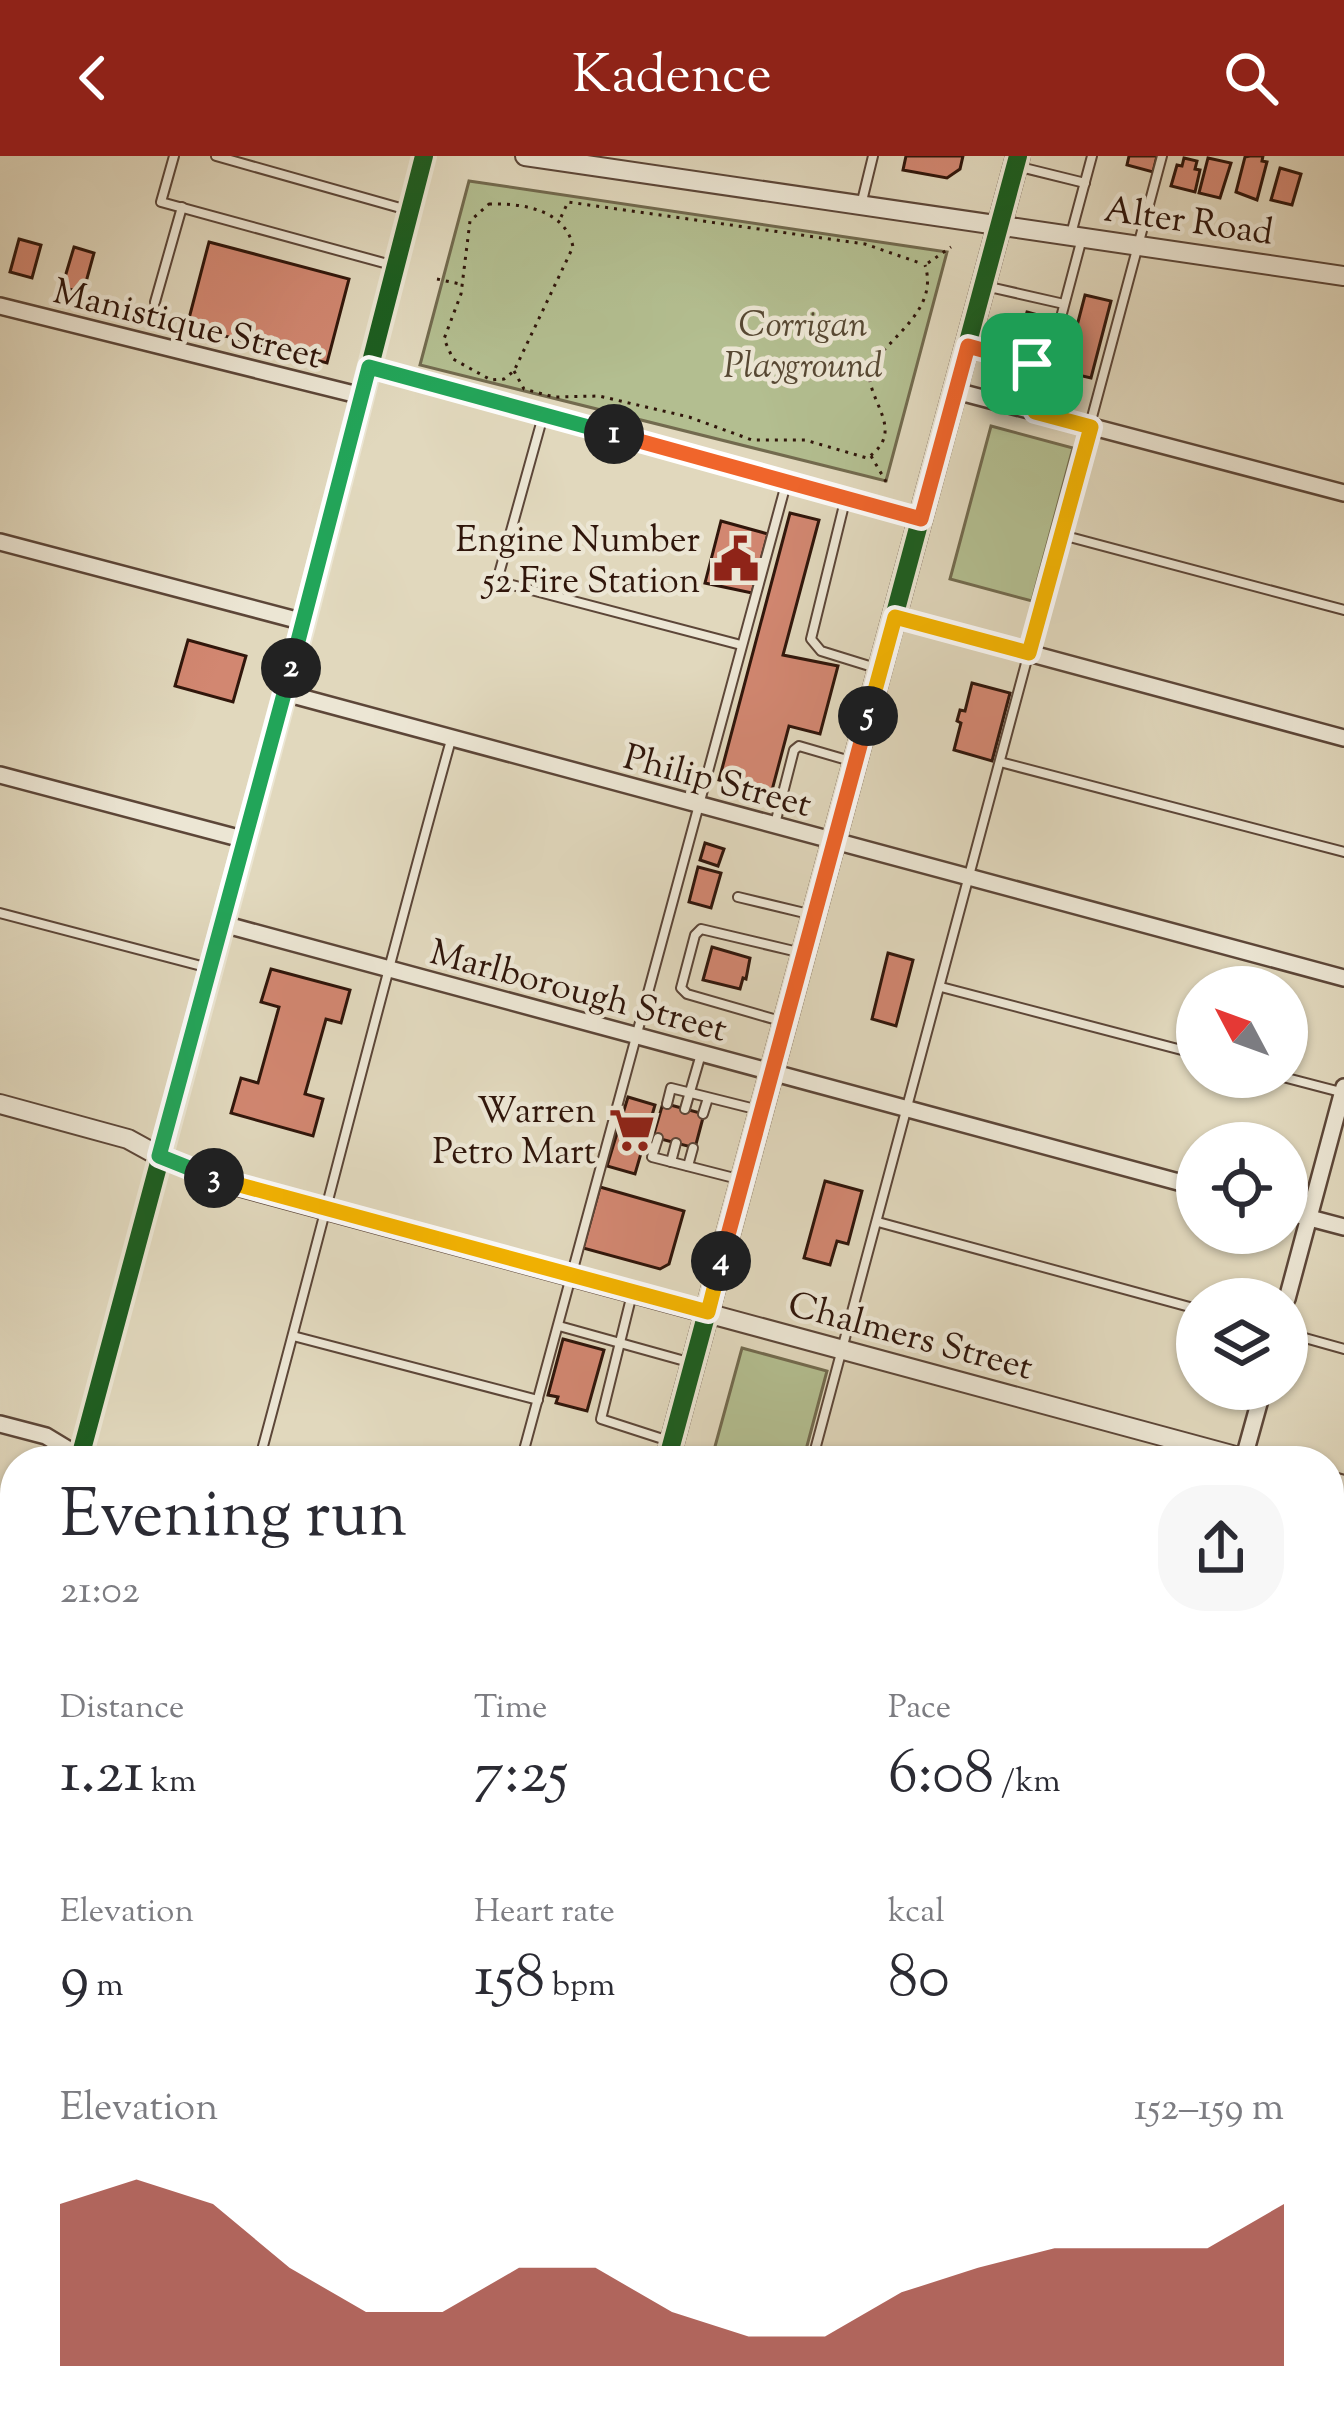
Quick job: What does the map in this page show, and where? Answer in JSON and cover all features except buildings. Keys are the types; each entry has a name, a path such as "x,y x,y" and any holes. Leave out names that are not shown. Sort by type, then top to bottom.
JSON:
{"main road":[{"path":"671,1446 1016,161"}],"street":[{"path":"85,1446 424,156"},
{"name":"Alter Road","path":"525,156 1344,276"},
{"name":"Manistique Street","path":"0,306 362,396"},
{"name":"Manistique Street","path":"369,367 921,519"},
{"path":"956,391 1344,493"},
{"path":"0,542 304,622"},
{"path":"895,617 1344,738"},
{"name":"Philip Street","path":"285,693 1344,978"},
{"path":"0,775 246,840"},
{"name":"Marlborough Street","path":"223,924 1176,1181"},
{"path":"1293,1278 1344,1091"},
{"name":"Chalmers Street","path":"0,1104 128,1138 159,1156 232,1185 1196,1446"},
{"path":"1309,1217 1344,1227"},
{"path":"1250,1446 1258,1410"},
{"path":"0,1424 46,1436 62,1446"}],"lane":[{"path":"173,156 161,202 396,267"},
{"path":"216,156 411,211"},
{"path":"861,205 873,156"},
{"path":"1060,321 1092,156"},
{"path":"816,1446 1162,156"},
{"path":"1016,161 1085,183"},
{"path":"154,302 182,207"},
{"path":"983,286 1064,304"},
{"path":"1031,313 1036,298"},
{"path":"1045,317 1049,301"},
{"path":"1018,360 1025,338"},
{"path":"1032,364 1038,342"},
{"path":"968,346 1047,368"},
{"path":"1035,412 1053,346"},
{"path":"544,415 497,581 741,645"},
{"path":"525,1446 786,482"},
{"path":"845,498 811,639 821,651 880,669"},
{"path":"1062,535 1344,610"},
{"path":"263,1446 452,738"},
{"path":"774,825 799,746 856,762"},
{"path":"1000,762 1344,852"},
{"path":"738,897 815,915"},
{"path":"0,913 211,968"},
{"path":"786,1022 687,994 681,988 690,952 701,929 804,953"},
{"path":"941,987 1176,1049"},
{"path":"686,1109 701,1053"},
{"path":"1308,1083 1344,1091"},
{"path":"667,1104 671,1088 762,1111"},
{"path":"703,1114 708,1098"},
{"path":"658,1138 652,1156 743,1180"},
{"path":"671,1162 676,1143"},
{"path":"688,1166 693,1148"},
{"path":"878,1222 1176,1303"},
{"path":"632,1292 601,1420 659,1446"},
{"path":"559,1326 693,1363"},
{"path":"293,1336 538,1400"},
{"path":"1308,1339 1344,1348"}],"path":[{"path":"560,219 568,202 865,244 925,265"},
{"path":"517,205 560,219 570,234 573,247 514,371 504,379 491,380 461,366 447,350 447,324 462,284 470,221 480,208 517,205"},
{"path":"925,265 951,247"},
{"path":"514,371 524,389 554,397 599,396 689,417 752,440 805,440 861,458 871,456 882,442 885,421 869,385 869,368 919,310 928,282 925,265"},
{"path":"437,279 462,284"},
{"path":"871,456 888,485"}],"green space":[{"name":"Corrigan Playground","path":"469,181 947,252 886,481 420,365"},
{"path":"991,426 1073,448 1032,601 950,579"},
{"path":"742,1348 827,1371 807,1446 715,1446"}],"cycle path":[{"path":"83,1446 424,156"},
{"path":"671,1446 1018,156"}],"place":[{"name":"Engine Number 52 Fire Station","path":"736,559"},
{"name":"Warren Petro Mart","path":"632,1130"}],"route":[{"path":"968,346 1032,364 1047,368 1035,412 1091,427 1029,653 895,617 708,1312 232,1185 159,1156 369,367 921,519 968,346"}]}
